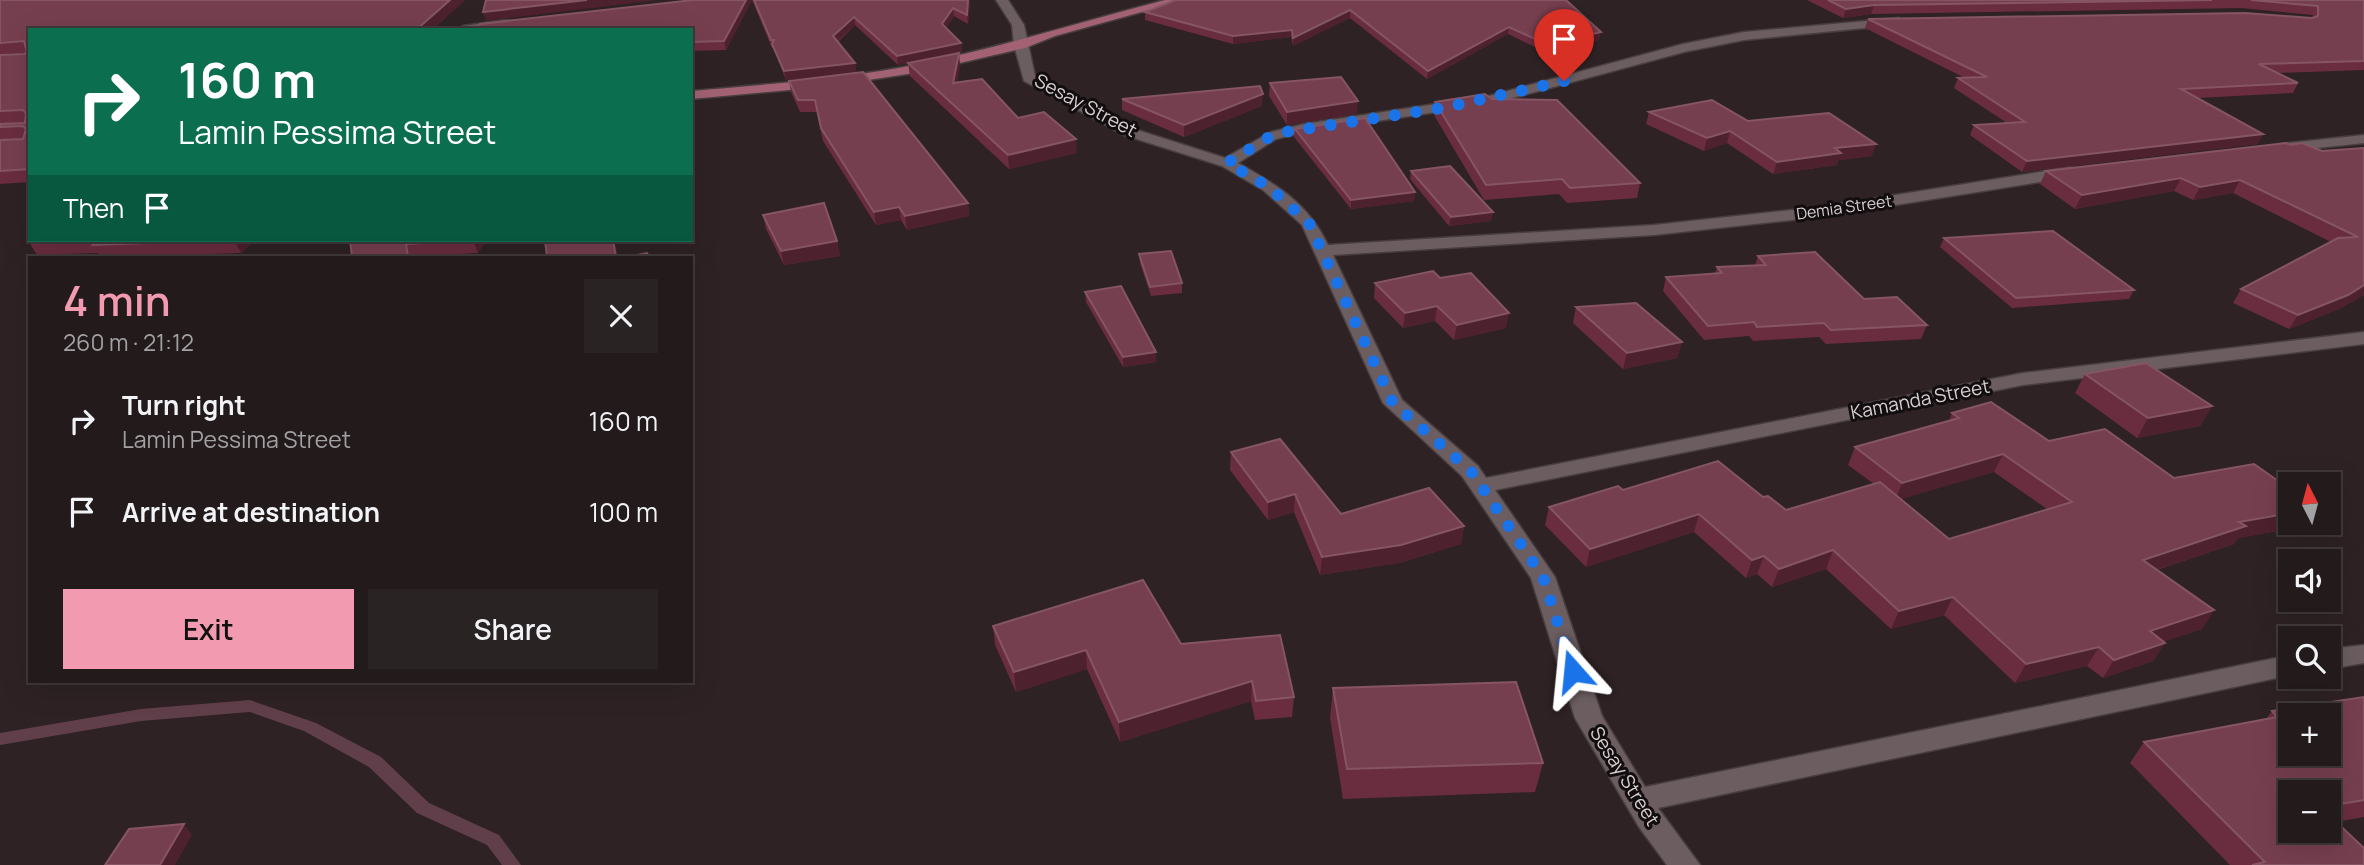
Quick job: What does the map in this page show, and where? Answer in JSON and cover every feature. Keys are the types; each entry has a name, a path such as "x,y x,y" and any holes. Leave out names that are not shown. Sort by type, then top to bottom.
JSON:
{"main road":[{"path":"693,108 880,87 1022,50 1051,33 1180,0"},
{"path":"693,95 872,76 1022,50"}],"street":[{"name":"Sesay Street","path":"1002,0 1018,25 1029,78 1129,132 1227,163 1269,187 1309,223 1393,403 1471,471 1543,577 1589,718 1639,800 1685,865"},
{"path":"1227,163 1271,136 1284,132 1490,100 1683,48 1744,36 1828,26 1910,21"},
{"path":"478,28 514,23"},
{"path":"2265,150 2364,139"},
{"name":"Demia Street","path":"1322,251 1654,230 1820,212 2090,170"},
{"name":"Kamanda Street","path":"1481,486 2023,379 2364,338"},
{"path":"2341,657 2364,654"},
{"path":"1639,800 2278,668"}],"building":[{"path":"0,0 450,0 418,28 28,28 28,169 0,171 0,140 23,139 26,129 23,126 0,127 0,124 25,123 26,113 23,110 0,111 0,55 27,52 24,41 0,43"},
{"path":"486,0 587,0 483,12"},
{"path":"693,0 746,0 724,41 693,42 693,28 479,28 480,24"},
{"path":"754,0 968,0 967,15 953,8 942,24 961,43 897,56 854,17 833,36 855,63 784,71 772,44 774,40 771,40"},
{"path":"1176,0 1566,0 1601,32 1548,45 1509,27 1428,71 1350,10 1293,38 1292,30 1233,36 1145,12"},
{"path":"1828,0 2212,0 1874,5 1846,9"},
{"path":"2251,0 2364,0 2364,61 2259,64 2298,83 2181,89 2263,134 2027,161 1974,125 2025,122 1958,78 1987,77 1868,19 2245,13 2312,18 2318,16 2318,6"},
{"path":"959,53 953,83 982,79 1018,118 1044,112 1076,139 1008,155 908,63"},
{"path":"863,72 968,203 905,216 899,207 874,212 821,128 815,100 798,100 789,81"},
{"path":"1341,77 1358,101 1287,112 1270,83"},
{"path":"1260,86 1263,94 1184,125 1122,99"},
{"path":"1485,94 1492,99 1557,100 1640,183 1570,188 1562,179 1486,185 1435,102"},
{"path":"1712,100 1748,121 1829,113 1876,144 1835,148 1841,153 1777,162 1730,131 1707,138 1649,112"},
{"path":"1365,118 1415,192 1351,200 1295,129"},
{"path":"2302,143 2322,151 2364,148 2364,285 2348,295 2298,315 2241,289 2338,238 2358,237 2240,180 2200,187 2181,178 2082,195 2046,171"},
{"path":"1450,166 1493,212 1451,217 1411,171"},
{"path":"824,203 837,241 781,251 763,215"},
{"path":"2053,231 2134,290 2016,298 1944,238"},
{"path":"97,242 178,242 93,245"},
{"path":"350,242 440,242 406,244 408,256 352,256"},
{"path":"545,242 613,242 616,256 547,256"},
{"path":"1171,251 1182,283 1150,287 1139,254"},
{"path":"1815,252 1864,299 1897,297 1927,325 1831,330 1824,323 1757,327 1754,322 1708,326 1666,277 1722,273 1717,267 1766,265 1758,256"},
{"path":"1433,271 1440,278 1471,273 1509,313 1457,325 1437,306 1405,313 1375,283"},
{"path":"1121,286 1156,352 1123,357 1085,292"},
{"path":"1636,303 1682,342 1627,353 1576,307"},
{"path":"2146,363 2212,406 2148,418 2085,374"},
{"path":"1991,402 2049,441 2105,429 2174,478 2254,464 2278,481 2278,515 2239,522 2246,526 2143,560 2214,610 2150,631 2165,643 2114,660 2099,647 2026,664 1953,597 1899,611 1833,550 1779,569 1764,556 1752,560 1699,514 1590,549 1549,507 1618,486 1623,490 1718,461 1763,497 1768,496 1786,510 1880,482 1949,539 2072,502 2003,454 1902,483 1855,447 1959,418 1952,413"},
{"path":"1280,439 1341,514 1429,488 1464,526 1401,545 1322,557 1295,494 1268,502 1231,452"},
{"path":"1143,580 1181,644 1280,635 1294,697 1256,701 1252,681 1119,722 1086,650 1014,672 993,626"},
{"path":"1516,682 1543,763 1347,769 1333,688"},
{"path":"2364,697 2364,800 2341,804 2341,780 2278,780 2278,843 2341,843 2341,826 2364,848 2364,865 2252,865 2265,862 2144,742 2277,717 2272,711 2278,710 2278,766 2341,766 2341,703 2325,703"},
{"path":"184,824 160,865 105,865 129,829"}],"waterway":[{"path":"0,739 141,715 250,706 310,727 375,762 423,808 493,840 512,865"}],"route":[{"path":"1564,81 1490,100 1284,132 1271,136 1227,163 1269,187 1309,223 1393,403 1471,471 1543,577 1573,671"}]}
